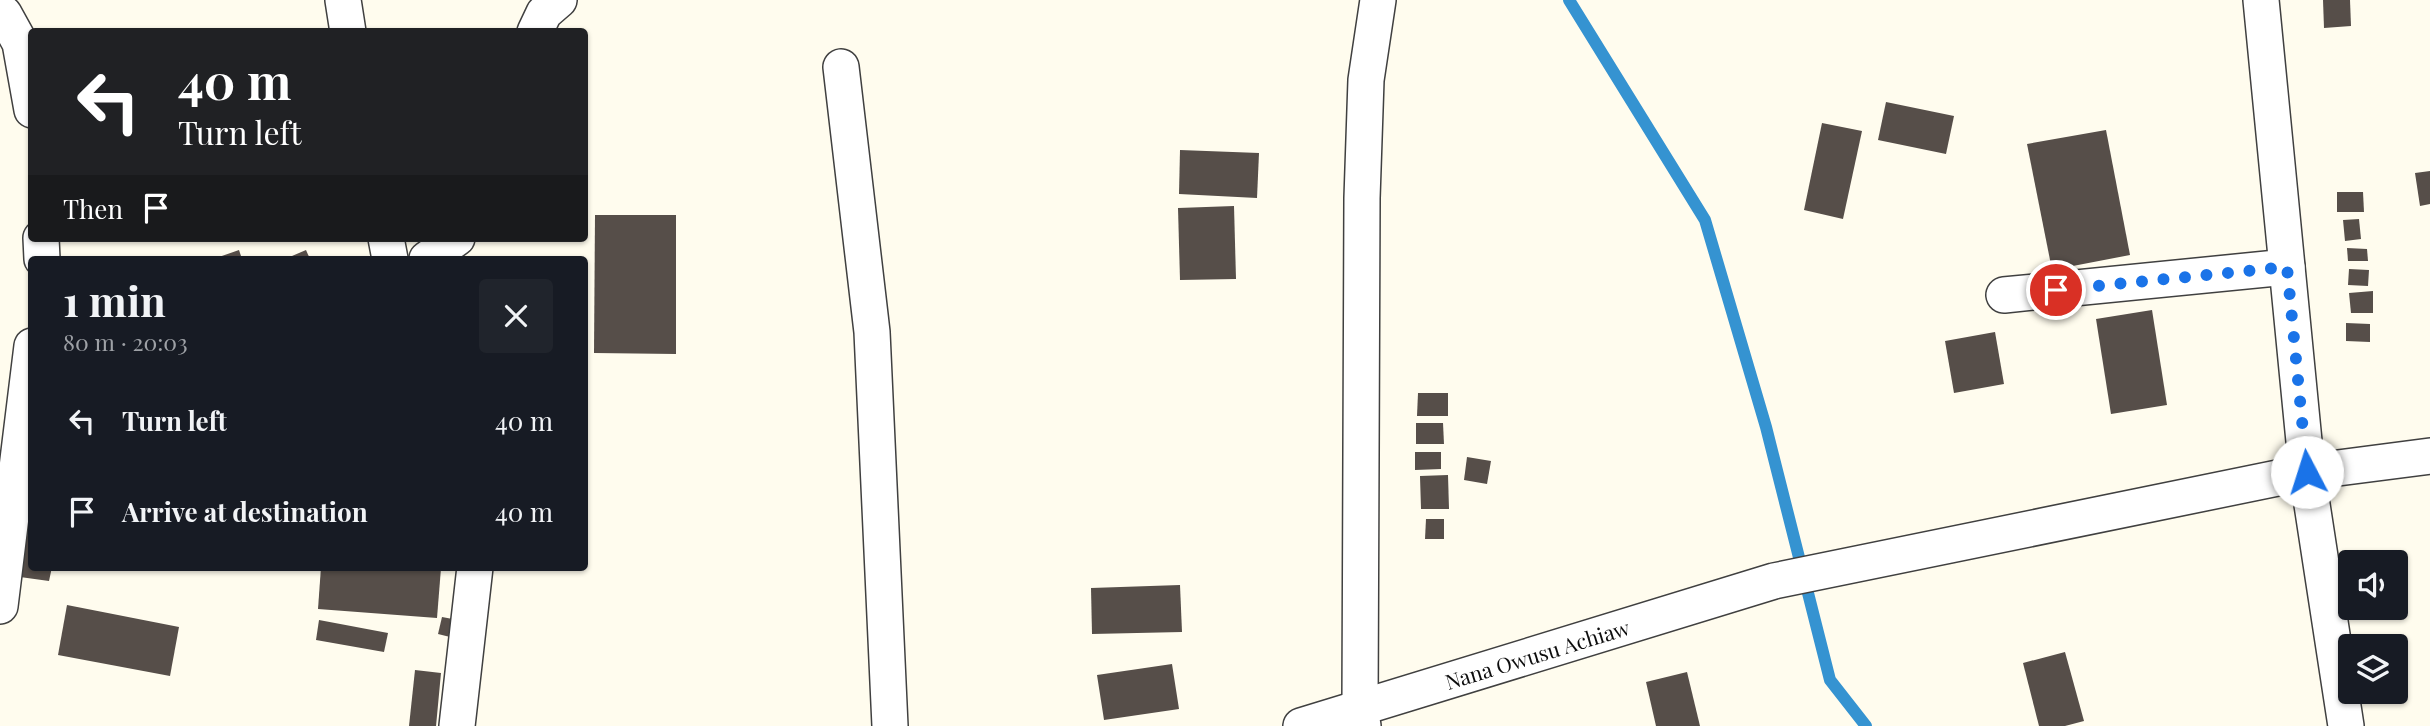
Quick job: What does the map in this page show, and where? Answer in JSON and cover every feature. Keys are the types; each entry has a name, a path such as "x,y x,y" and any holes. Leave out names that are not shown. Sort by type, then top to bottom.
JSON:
{"street":[{"path":"343,0 347,28"},
{"path":"538,28 544,13 558,0"},
{"path":"1361,718 1362,198 1366,80 1378,0"},
{"path":"2261,0 2307,472 2346,726"},
{"path":"0,13 4,14 20,43 28,88"},
{"path":"841,67 872,332 890,726"},
{"path":"431,256 451,242"},
{"path":"2004,295 2287,267"},
{"path":"0,606 28,378"},
{"name":"Nana Owusu Achiaw","path":"1301,726 1361,718 1774,581 2307,472 2430,456"},
{"path":"457,726 475,571"}],"building":[{"path":"2323,0 2350,0 2351,26 2324,28"},
{"path":"1886,102 1954,116 1946,154 1878,140"},
{"path":"1822,123 1862,131 1843,219 1804,210"},
{"path":"2106,130 2130,255 2052,270 2027,144"},
{"path":"1180,150 1259,153 1257,198 1179,194"},
{"path":"2430,171 2430,204 2420,206 2415,173"},
{"path":"2337,192 2363,192 2364,212 2337,212"},
{"path":"1234,206 1236,279 1180,280 1178,208"},
{"path":"595,215 676,215 676,354 594,353"},
{"path":"2359,219 2361,239 2345,241 2343,220"},
{"path":"2347,248 2367,249 2368,261 2348,261"},
{"path":"239,250 241,256 222,256"},
{"path":"306,250 309,256 292,256"},
{"path":"2349,269 2369,270 2368,286 2348,285"},
{"path":"2373,291 2373,313 2351,313 2349,293"},
{"path":"2152,310 2167,405 2111,414 2096,319"},
{"path":"2346,323 2370,324 2370,342 2346,341"},
{"path":"1995,332 2004,384 1954,393 1945,341"},
{"path":"1418,393 1448,393 1448,416 1417,416"},
{"path":"1416,423 1443,423 1444,444 1416,444"},
{"path":"1415,452 1441,452 1441,469 1415,470"},
{"path":"1467,457 1491,461 1487,484 1464,480"},
{"path":"1448,475 1449,509 1421,509 1420,476"},
{"path":"1426,519 1444,519 1444,539 1425,539"},
{"path":"28,531 28,571 51,571 49,581 20,577"},
{"path":"321,571 441,571 437,618 318,609"},
{"path":"1180,585 1182,632 1092,634 1091,588"},
{"path":"67,605 179,627 170,676 58,655"},
{"path":"442,617 458,620 454,638 438,634"},
{"path":"319,620 388,633 384,652 316,640"},
{"path":"2065,652 2084,721 2065,726 2039,726 2023,663"},
{"path":"1172,664 1179,709 1104,720 1097,675"},
{"path":"415,670 441,673 436,726 409,726"},
{"path":"1687,672 1700,726 1656,726 1646,682"}],"waterway":[{"path":"1569,0 1705,220 1766,427 1830,680 1866,726"}],"route":[{"path":"2056,290 2287,267 2307,472"}]}
